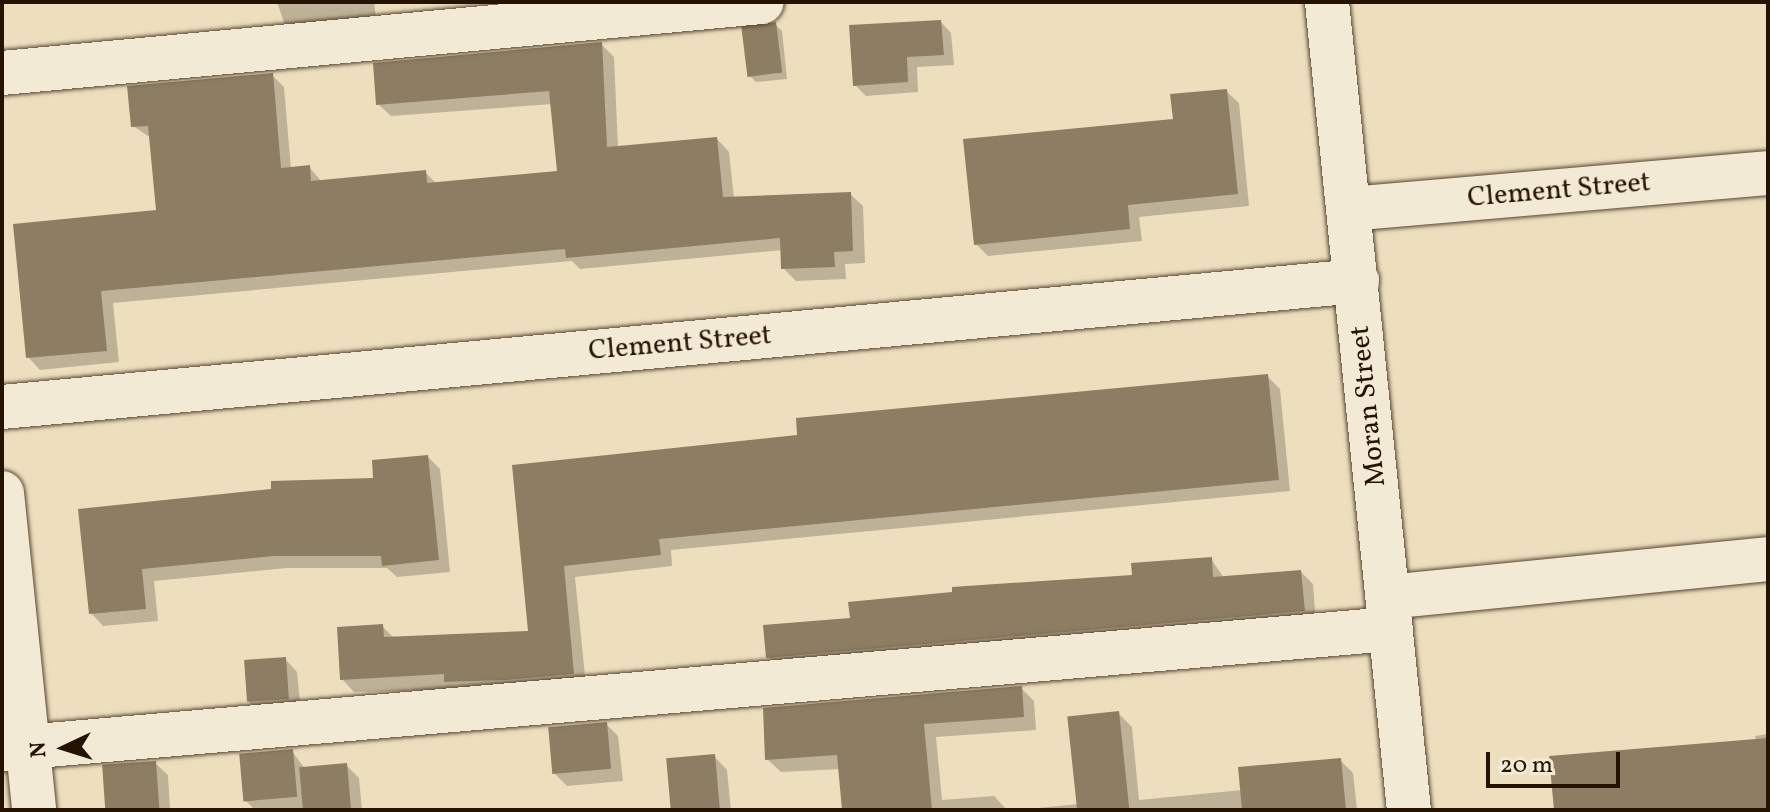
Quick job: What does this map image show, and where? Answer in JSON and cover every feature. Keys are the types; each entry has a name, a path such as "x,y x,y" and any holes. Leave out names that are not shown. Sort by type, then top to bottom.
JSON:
{"street":[{"path":"2,73 762,2"},
{"name":"Moran Street","path":"1327,2 1409,810"},
{"name":"Clement Street","path":"1349,209 1768,173"},
{"name":"Clement Street","path":"2,407 1357,281"},
{"path":"2,493 15,748 34,810"},
{"path":"15,748 1390,613 1768,559"}],"building":[{"path":"941,20 944,55 907,57 908,82 853,86 849,25"},
{"path":"776,22 782,73 747,77 741,26"},
{"path":"602,42 607,147 717,137 723,197 851,192 853,251 834,252 835,267 781,269 780,238 566,258 565,249 101,291 107,351 26,358 13,224 156,210 148,126 131,127 127,86 273,73 281,168 310,165 311,181 426,170 427,183 557,171 549,91 376,105 373,63"},
{"path":"1227,89 1238,194 1128,205 1130,229 974,245 963,139 1173,119 1170,94"},
{"path":"1268,374 1279,480 659,539 661,555 564,566 574,674 444,682 444,674 340,680 337,627 383,624 384,637 528,631 512,465 797,435 796,418"},
{"path":"428,455 439,560 382,566 381,556 273,556 142,569 146,609 89,614 78,509 271,489 271,481 373,478 372,460"},
{"path":"1212,557 1213,577 1301,570 1305,611 766,658 763,625 850,618 848,602 952,592 952,587 1132,575 1131,563"},
{"path":"286,657 289,699 247,702 244,660"},
{"path":"1022,686 1024,717 924,724 932,810 842,810 837,755 765,760 763,708"},
{"path":"1119,711 1129,810 1077,810 1067,716"},
{"path":"607,722 611,769 552,774 548,727"},
{"path":"1768,738 1768,810 1554,810 1549,756"},
{"path":"293,749 297,797 243,802 239,754"},
{"path":"715,754 720,810 671,810 666,758"},
{"path":"1341,758 1346,810 1242,810 1238,767"},
{"path":"156,761 159,808 105,810 102,765"},
{"path":"347,763 351,810 303,810 299,767"}]}
